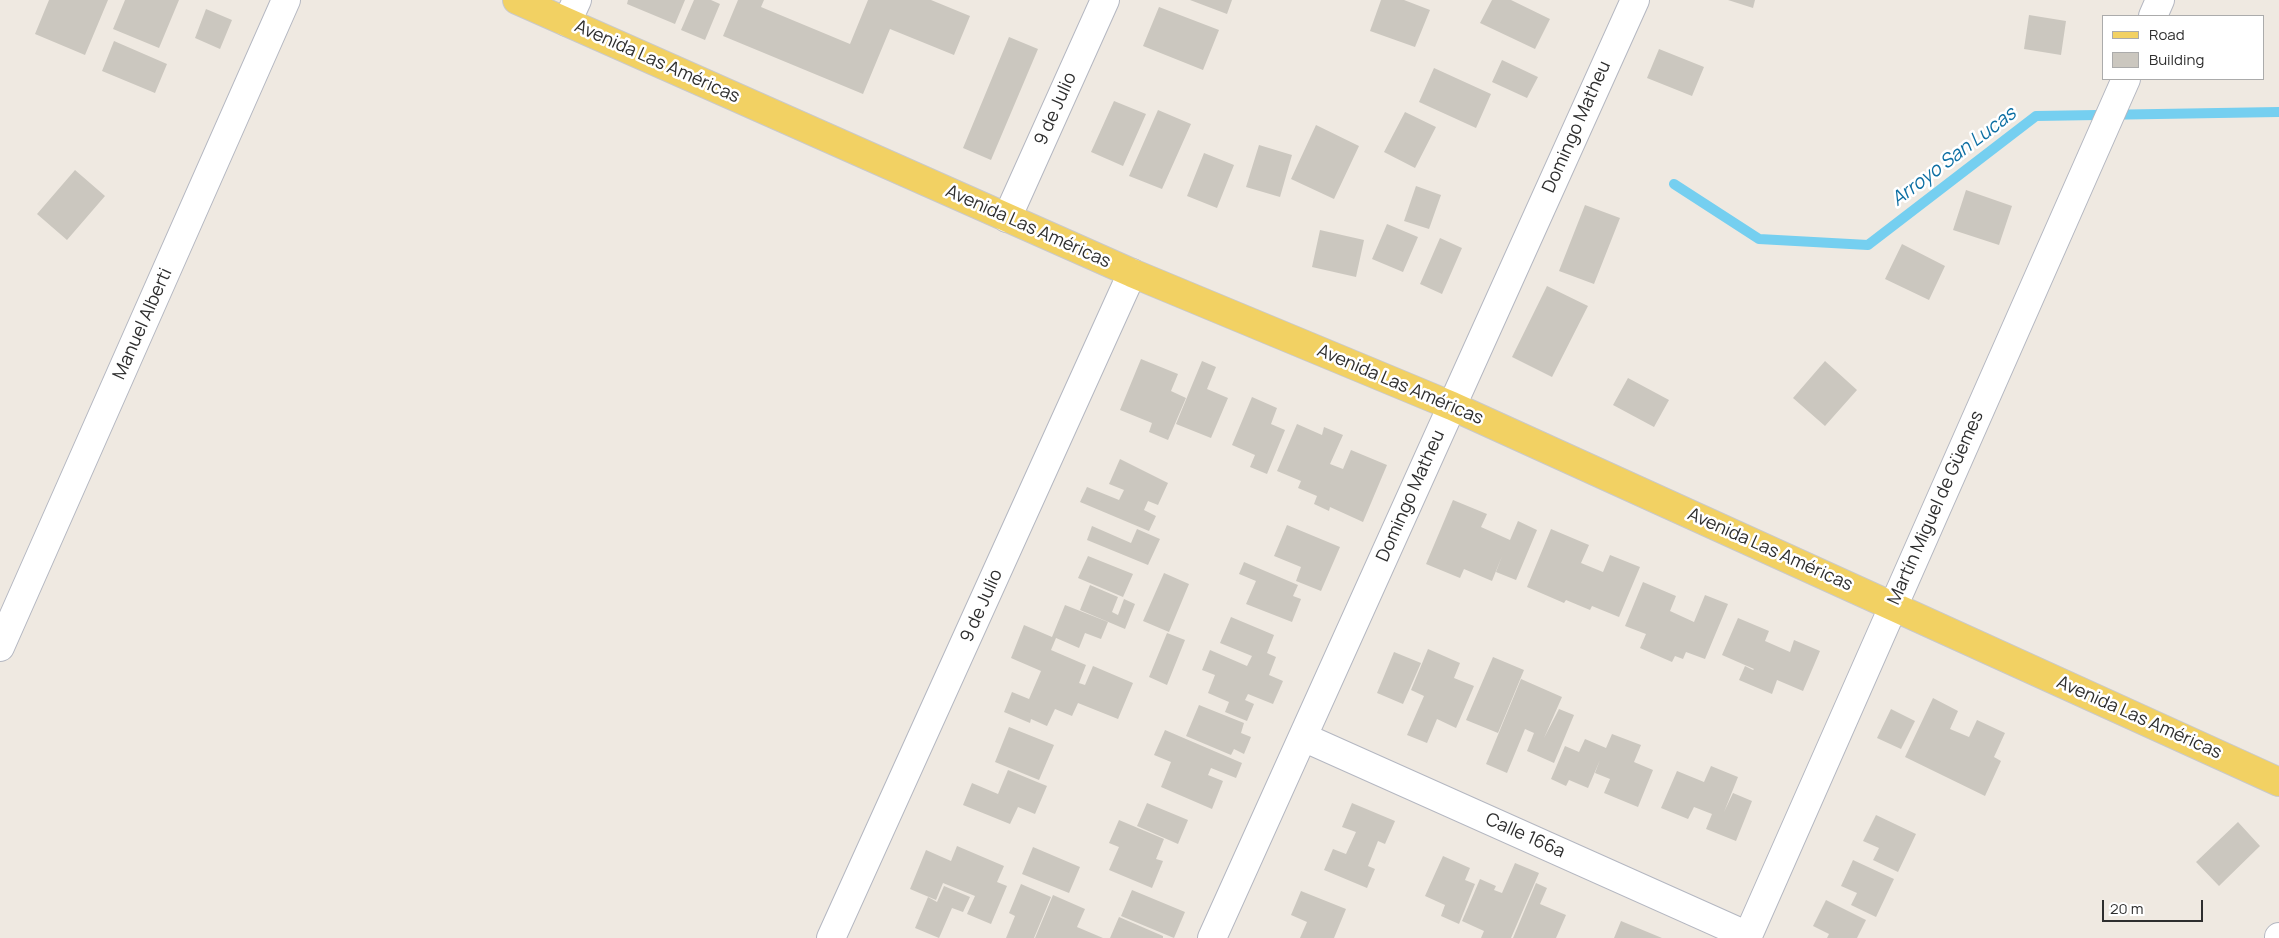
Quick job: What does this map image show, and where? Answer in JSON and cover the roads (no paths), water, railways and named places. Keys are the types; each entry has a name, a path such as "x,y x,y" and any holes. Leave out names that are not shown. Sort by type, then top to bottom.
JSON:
{"main road":[{"name":"Avenida Las Américas","path":"517,0 572,11 1007,218 1132,274 1452,406 2279,782"}],"street":[{"name":"Manuel Alberti","path":"0,647 286,0"},
{"name":"9 de Julio","path":"1007,218 1105,0"},
{"name":"Domingo Matheu","path":"1212,938 1634,0"},
{"path":"2153,15 2160,0"},
{"name":"Martín Miguel de Güemes","path":"1747,937 2121,89"},
{"name":"9 de Julio","path":"833,938 1132,274"},
{"name":"Calle 166a","path":"1303,737 1747,937"}],"waterway":[{"name":"Arroyo San Lucas","path":"1674,184 1759,239 1868,245 2036,116 2279,112"}]}
